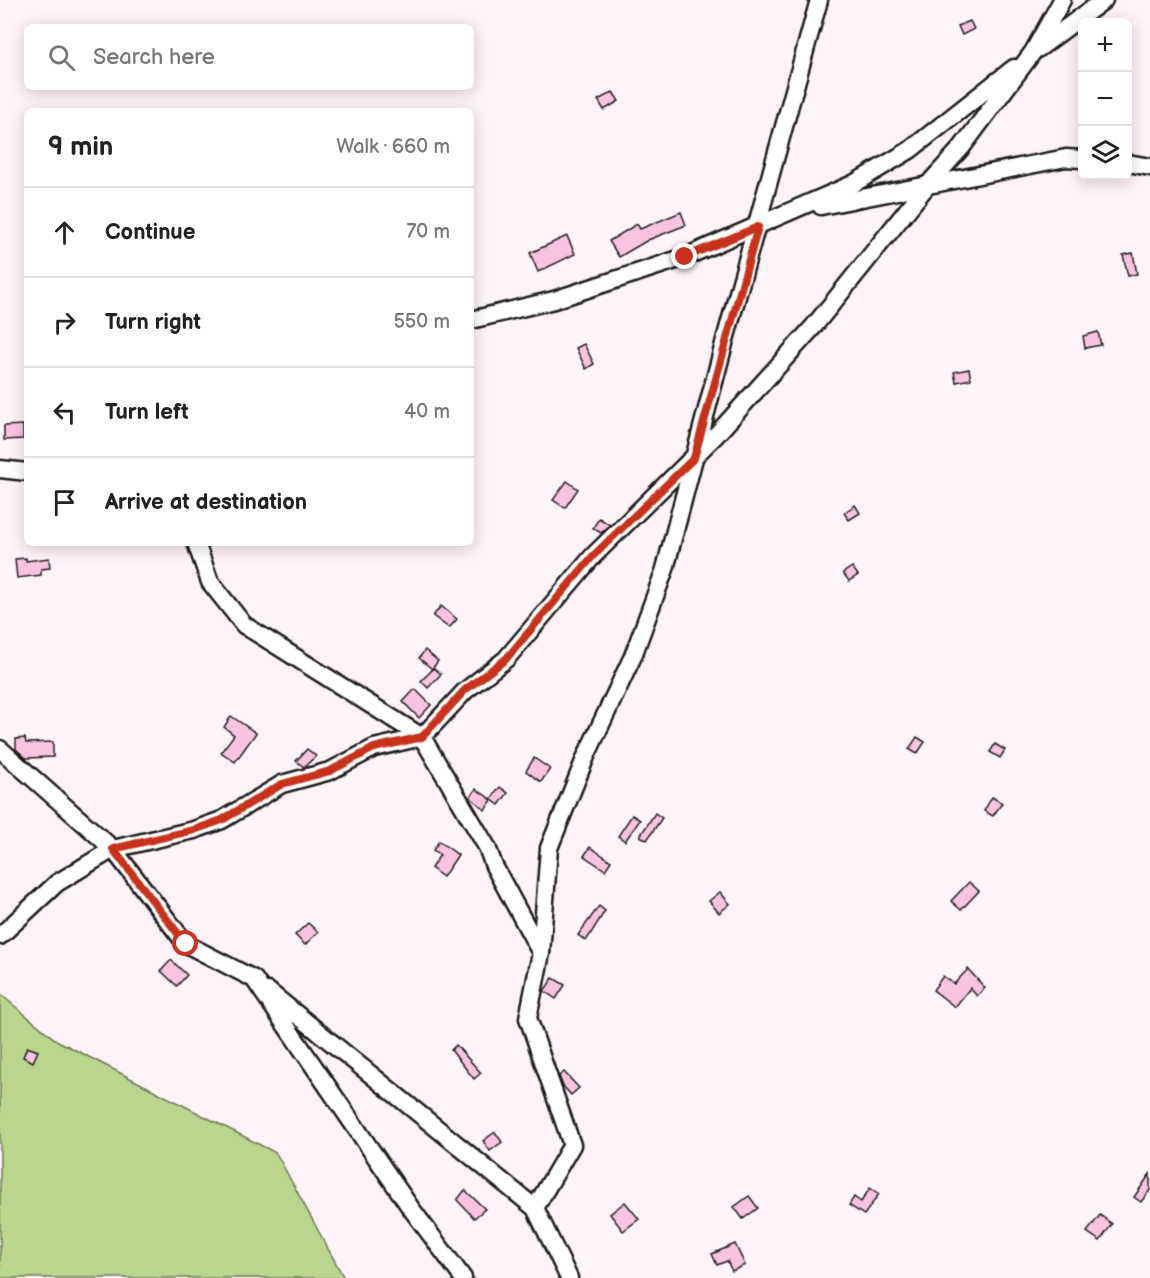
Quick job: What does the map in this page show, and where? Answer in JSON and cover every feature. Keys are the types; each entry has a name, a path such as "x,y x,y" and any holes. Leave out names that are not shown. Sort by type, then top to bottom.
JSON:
{"street":[{"path":"535,1208 572,1145 528,1018 541,953 549,848 587,754 633,656 665,569 819,0"},
{"path":"0,936 57,883 113,849 194,830 222,820 282,784 330,771 374,748 422,737 465,690 506,659 593,556 694,458 814,326 925,188 962,147 1033,52 1062,0"},
{"path":"474,319 587,289 685,257 853,184 910,150 1033,52 1104,0"},
{"path":"791,212 887,191 925,188 1065,158 1078,159"},
{"path":"1132,164 1150,167"},
{"path":"0,469 24,472"},
{"path":"197,546 210,582 244,625 422,737 487,847 494,866 541,953"},
{"path":"0,749 113,849 186,944 254,979 535,1208 569,1278"},
{"path":"254,979 410,1207 463,1278"}],"green space":[{"path":"0,994 56,1040 276,1153 344,1278 0,1278"}],"building":[{"path":"970,21 974,29 962,35 958,26"},
{"path":"613,92 619,101 604,110 598,100"},
{"path":"681,212 686,225 648,240 619,257 609,241 637,224 640,229"},
{"path":"567,236 575,254 538,272 530,253"},
{"path":"1133,253 1137,274 1128,276 1123,255"},
{"path":"1098,332 1101,345 1085,348 1083,336"},
{"path":"584,344 594,364 586,369 576,348"},
{"path":"969,369 971,379 956,382 954,372"},
{"path":"23,425 23,439 4,440 4,426"},
{"path":"567,481 578,489 565,508 553,500"},
{"path":"855,505 860,513 849,520 844,513"},
{"path":"599,518 610,525 601,533 593,528"},
{"path":"26,558 26,561 49,558 50,568 41,569 41,575 17,578 15,559"},
{"path":"852,567 858,575 849,581 843,573"},
{"path":"441,606 457,619 449,628 433,616"},
{"path":"425,650 438,661 432,669 419,658"},
{"path":"434,668 441,674 428,688 421,681"},
{"path":"415,689 431,705 419,718 403,702"},
{"path":"231,716 256,733 235,762 221,752 234,735 224,727"},
{"path":"917,737 925,742 917,754 909,749"},
{"path":"25,738 26,743 53,742 53,757 26,758 16,749 16,739"},
{"path":"995,744 1005,750 1000,758 990,752"},
{"path":"307,749 316,756 304,767 296,761"},
{"path":"534,758 550,769 541,782 526,771"},
{"path":"500,787 508,793 499,805 491,799"},
{"path":"476,789 492,800 485,810 470,797"},
{"path":"992,797 1002,803 993,816 984,811"},
{"path":"655,813 662,818 647,840 640,836"},
{"path":"632,815 640,820 625,841 618,836"},
{"path":"439,841 458,855 443,877 431,868 440,855 433,850"},
{"path":"590,847 611,861 605,870 584,856"},
{"path":"969,882 979,891 961,910 951,901"},
{"path":"720,892 730,904 719,913 709,901"},
{"path":"599,906 605,911 586,941 578,935"},
{"path":"308,923 318,932 305,945 295,935"},
{"path":"171,960 187,975 177,986 161,971"},
{"path":"968,969 985,988 977,996 970,988 955,1007 933,990 943,976 954,984"},
{"path":"553,978 565,985 556,999 544,991"},
{"path":"456,1045 481,1073 474,1079 451,1050"},
{"path":"27,1047 38,1051 33,1062 23,1057"},
{"path":"564,1072 579,1088 571,1095 563,1086 559,1076"},
{"path":"495,1132 502,1142 490,1151 483,1141"},
{"path":"1150,1174 1150,1190 1141,1202 1134,1197"},
{"path":"870,1188 879,1194 864,1215 849,1205 854,1197 861,1202"},
{"path":"465,1190 485,1209 474,1218 457,1200"},
{"path":"749,1196 758,1208 743,1219 734,1207"},
{"path":"625,1202 639,1219 623,1231 610,1214"},
{"path":"1100,1215 1112,1224 1100,1241 1087,1232"},
{"path":"735,1244 745,1265 732,1271 727,1261 717,1265 712,1254"}],"route":[{"path":"186,944 113,849 194,830 222,820 249,806 264,793 282,784 330,771 374,748 422,737 465,690 506,659 593,556 694,458 758,227 685,257"}]}
